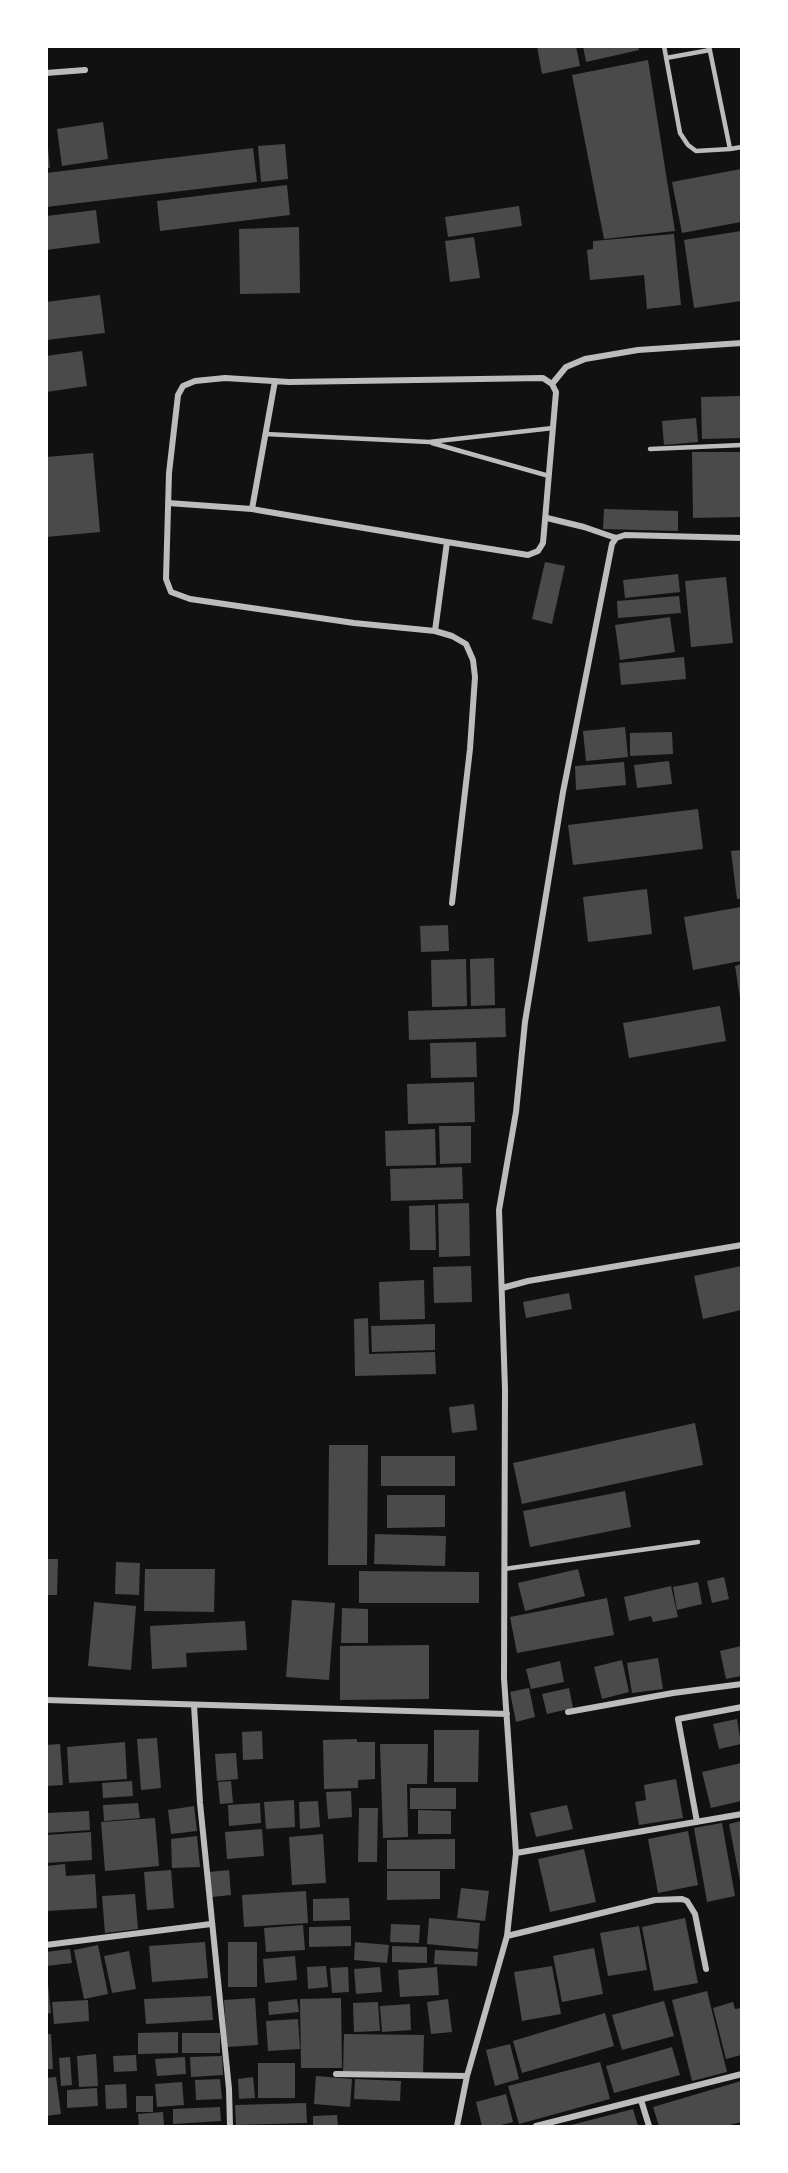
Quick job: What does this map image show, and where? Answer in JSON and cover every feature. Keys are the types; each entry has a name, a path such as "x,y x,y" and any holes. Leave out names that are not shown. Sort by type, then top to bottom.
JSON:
{"street":[{"path":"46,73 85,70"},
{"path":"552,384 566,367 585,359 638,350 741,343"},
{"path":"168,502 252,509 528,555 538,551 543,543 547,518 556,392 552,384 543,378 275,381 225,378 195,381 180,389 178,395 169,473 168,502 166,579 171,592 190,599 342,622 435,631 452,636 466,644 473,660 476,677 452,903"},
{"path":"252,509 275,381"},
{"path":"547,518 616,538 625,536 741,538"},
{"path":"458,2127 467,2076 507,1936 516,1853 504,1678 505,1389 499,1210 516,1112 525,1022 563,792 612,544 616,538"},
{"path":"435,631 447,542"},
{"path":"502,1288 528,1281 741,1245"},
{"path":"568,1712 673,1693 741,1684"},
{"path":"46,1700 507,1713"},
{"path":"194,1705 200,1803 229,2089 230,2127"},
{"path":"697,1822 678,1719 741,1707"},
{"path":"516,1853 741,1814"},
{"path":"507,1936 655,1900 682,1899 687,1901 695,1914 706,1969"},
{"path":"46,1945 211,1924"},
{"path":"336,2074 467,2076"},
{"path":"536,2127 741,2074"},
{"path":"641,2100 649,2127"}],"lane":[{"path":"664,46 680,133 688,145 696,151 741,147"},
{"path":"666,58 710,48 730,149"},
{"path":"266,434 429,442 553,428"},
{"path":"429,442 549,476"},
{"path":"650,449 741,445"},
{"path":"504,1569 698,1542"}],"building":[{"path":"537,46 576,46 580,66 542,74"},
{"path":"583,46 638,46 639,50 586,62"},
{"path":"648,60 675,231 604,239 572,75"},
{"path":"103,122 108,159 62,166 57,129"},
{"path":"285,144 288,179 261,182 258,146"},
{"path":"46,148 48,148 50,168 46,168"},
{"path":"253,148 257,182 46,207 46,173"},
{"path":"741,169 741,222 682,233 672,182"},
{"path":"287,185 290,215 160,231 157,201"},
{"path":"519,206 522,226 448,237 445,217"},
{"path":"96,210 100,243 46,250 46,216"},
{"path":"299,227 300,293 240,294 239,229"},
{"path":"741,231 741,301 694,308 684,240"},
{"path":"674,234 681,305 647,309 644,275 590,280 587,250 593,249 593,241"},
{"path":"474,237 480,278 450,282 445,241"},
{"path":"100,295 105,333 46,340 46,302"},
{"path":"82,351 87,386 46,392 46,356"},
{"path":"741,396 741,438 702,439 701,397"},
{"path":"696,418 698,442 664,445 662,421"},
{"path":"692,452 741,452 741,517 693,518"},
{"path":"93,453 100,532 46,537 46,457"},
{"path":"604,509 678,511 678,531 603,529"},
{"path":"545,562 565,566 552,624 532,619"},
{"path":"678,574 680,592 625,598 623,580"},
{"path":"726,577 733,643 691,647 685,581"},
{"path":"679,596 681,613 618,618 617,601"},
{"path":"670,617 675,652 620,660 615,625"},
{"path":"684,657 686,679 621,685 619,663"},
{"path":"625,727 628,757 586,761 583,731"},
{"path":"672,732 673,754 630,756 630,733"},
{"path":"669,761 672,784 637,788 634,765"},
{"path":"624,762 626,785 576,790 575,766"},
{"path":"698,809 703,849 573,865 568,825"},
{"path":"741,850 741,899 737,899 731,851"},
{"path":"647,889 652,934 588,942 583,897"},
{"path":"741,907 741,961 693,970 684,917"},
{"path":"448,925 449,951 421,952 420,926"},
{"path":"494,958 495,1005 471,1006 470,959"},
{"path":"466,959 467,1006 432,1007 431,960"},
{"path":"741,964 741,998 740,998 735,966"},
{"path":"720,1006 726,1041 629,1058 623,1023"},
{"path":"505,1008 506,1037 409,1040 408,1011"},
{"path":"476,1042 477,1077 431,1078 430,1043"},
{"path":"474,1082 475,1122 408,1124 407,1084"},
{"path":"439,1126 471,1126 471,1163 440,1164"},
{"path":"435,1129 436,1165 386,1166 385,1131"},
{"path":"462,1167 463,1199 391,1201 390,1169"},
{"path":"469,1203 470,1256 439,1257 438,1204"},
{"path":"435,1205 436,1250 410,1250 409,1206"},
{"path":"471,1266 472,1302 434,1303 433,1267"},
{"path":"741,1266 741,1310 703,1319 694,1276"},
{"path":"424,1280 425,1319 380,1320 379,1282"},
{"path":"569,1293 572,1309 526,1318 523,1302"},
{"path":"368,1318 369,1354 435,1352 436,1374 355,1376 354,1319"},
{"path":"435,1324 435,1350 372,1352 371,1326"},
{"path":"474,1404 477,1430 452,1433 449,1407"},
{"path":"695,1423 703,1465 522,1504 513,1463"},
{"path":"329,1445 368,1445 367,1565 328,1565"},
{"path":"381,1456 455,1456 455,1486 381,1486"},
{"path":"625,1491 631,1527 530,1547 523,1511"},
{"path":"387,1495 445,1495 445,1527 387,1528"},
{"path":"375,1534 446,1536 445,1566 374,1564"},
{"path":"46,1559 58,1559 57,1595 46,1595"},
{"path":"116,1562 140,1563 139,1595 115,1594"},
{"path":"145,1569 215,1569 214,1612 144,1611"},
{"path":"578,1569 585,1596 525,1611 518,1583"},
{"path":"359,1571 479,1572 479,1603 359,1603"},
{"path":"724,1577 729,1599 712,1603 707,1581"},
{"path":"698,1582 702,1604 677,1610 673,1587"},
{"path":"671,1586 678,1617 653,1622 651,1616 629,1621 624,1597"},
{"path":"607,1598 614,1635 517,1653 510,1617"},
{"path":"292,1600 335,1603 329,1680 286,1677"},
{"path":"94,1602 136,1606 131,1670 88,1666"},
{"path":"342,1608 368,1609 368,1643 341,1643"},
{"path":"245,1621 247,1650 186,1653 187,1667 152,1669 150,1626"},
{"path":"429,1645 429,1699 340,1700 340,1646"},
{"path":"741,1646 741,1676 726,1679 720,1651"},
{"path":"658,1658 663,1689 632,1693 627,1663"},
{"path":"622,1660 629,1692 602,1699 594,1667"},
{"path":"560,1661 564,1682 531,1689 526,1669"},
{"path":"529,1688 535,1717 516,1722 510,1692"},
{"path":"569,1688 573,1708 547,1714 542,1694"},
{"path":"737,1719 741,1744 719,1749 713,1724"},
{"path":"434,1730 479,1730 478,1782 434,1782"},
{"path":"262,1731 263,1759 243,1760 242,1732"},
{"path":"157,1738 161,1788 141,1790 137,1739"},
{"path":"357,1739 357,1742 375,1742 375,1779 358,1780 358,1788 324,1789 323,1740"},
{"path":"125,1742 127,1779 69,1783 67,1747"},
{"path":"60,1744 63,1785 46,1786 46,1745"},
{"path":"380,1744 428,1744 427,1784 407,1784 408,1837 383,1838"},
{"path":"236,1753 238,1779 217,1781 215,1754"},
{"path":"741,1763 741,1801 711,1808 702,1772"},
{"path":"676,1779 683,1818 639,1825 635,1802 646,1800 644,1785"},
{"path":"132,1781 133,1796 103,1798 102,1783"},
{"path":"231,1781 233,1803 220,1804 218,1782"},
{"path":"410,1788 456,1788 456,1809 410,1809"},
{"path":"351,1791 352,1817 328,1819 326,1792"},
{"path":"294,1800 295,1827 266,1829 264,1802"},
{"path":"318,1801 320,1827 300,1829 299,1802"},
{"path":"138,1803 140,1818 104,1821 103,1805"},
{"path":"260,1803 261,1823 229,1826 228,1805"},
{"path":"567,1805 573,1829 536,1837 530,1813"},
{"path":"194,1806 197,1831 171,1834 168,1810"},
{"path":"359,1808 378,1808 377,1862 358,1862"},
{"path":"418,1810 451,1811 451,1834 418,1834"},
{"path":"89,1811 90,1830 46,1833 46,1813"},
{"path":"155,1818 159,1866 105,1871 101,1822"},
{"path":"741,1821 741,1881 740,1881 729,1824"},
{"path":"722,1823 735,1896 707,1902 694,1828"},
{"path":"262,1829 264,1856 227,1859 225,1832"},
{"path":"688,1831 698,1885 658,1893 648,1839"},
{"path":"91,1832 92,1860 46,1863 46,1835"},
{"path":"323,1834 326,1883 292,1885 289,1837"},
{"path":"197,1836 200,1867 172,1868 171,1839"},
{"path":"455,1839 455,1869 387,1869 387,1840"},
{"path":"584,1849 596,1902 550,1912 538,1859"},
{"path":"65,1864 66,1876 95,1874 97,1908 46,1911 46,1866"},
{"path":"171,1870 174,1908 147,1910 144,1872"},
{"path":"229,1870 231,1895 212,1897 209,1872"},
{"path":"387,1871 440,1871 440,1899 387,1900"},
{"path":"461,1888 489,1891 485,1921 457,1918"},
{"path":"306,1891 308,1923 244,1927 242,1895"},
{"path":"135,1894 138,1929 105,1933 102,1896"},
{"path":"349,1898 350,1920 313,1921 313,1899"},
{"path":"429,1918 480,1923 478,1949 427,1944"},
{"path":"685,1918 698,1983 654,1991 642,1927"},
{"path":"391,1924 420,1925 419,1943 390,1942"},
{"path":"303,1925 305,1950 266,1952 264,1928"},
{"path":"351,1926 351,1946 309,1947 309,1927"},
{"path":"639,1926 647,1970 608,1976 600,1933"},
{"path":"205,1942 208,1978 152,1982 149,1946"},
{"path":"228,1942 257,1942 257,1987 228,1987"},
{"path":"355,1942 389,1945 387,1963 354,1960"},
{"path":"98,1945 108,1994 84,1999 74,1950"},
{"path":"392,1946 427,1947 427,1963 392,1962"},
{"path":"594,1948 603,1994 562,2002 553,1956"},
{"path":"70,1949 72,1963 46,1966 46,1952"},
{"path":"435,1950 478,1952 477,1966 434,1964"},
{"path":"129,1951 136,1989 112,1993 104,1956"},
{"path":"295,1956 297,1980 265,1983 263,1959"},
{"path":"326,1966 328,1987 308,1989 307,1967"},
{"path":"552,1966 561,2014 522,2021 514,1972"},
{"path":"348,1967 349,1992 332,1993 330,1968"},
{"path":"380,1967 382,1992 356,1994 354,1969"},
{"path":"437,1967 439,1995 400,1997 398,1970"},
{"path":"46,1984 48,1984 51,2013 46,2014"},
{"path":"707,1991 727,2072 692,2081 672,2000"},
{"path":"211,1996 213,2020 146,2024 144,1999"},
{"path":"255,1998 258,2045 227,2047 224,2000"},
{"path":"341,1998 342,2068 301,2068 300,1999"},
{"path":"297,1999 299,2012 269,2015 268,2002"},
{"path":"448,1999 452,2032 431,2034 427,2002"},
{"path":"88,2000 89,2021 54,2024 52,2002"},
{"path":"664,2001 674,2036 622,2050 612,2015"},
{"path":"378,2002 380,2031 354,2032 353,2003"},
{"path":"733,2002 735,2009 741,2008 741,2055 726,2059 713,2008"},
{"path":"410,2004 411,2030 382,2032 380,2006"},
{"path":"605,2013 614,2046 522,2073 513,2041"},
{"path":"298,2019 300,2049 268,2051 266,2021"},
{"path":"178,2032 178,2053 138,2054 138,2033"},
{"path":"182,2033 220,2033 220,2053 182,2053"},
{"path":"46,2034 51,2034 53,2069 46,2069"},
{"path":"344,2034 424,2035 423,2074 343,2072"},
{"path":"510,2044 519,2079 495,2086 486,2050"},
{"path":"672,2047 680,2075 614,2093 606,2066"},
{"path":"96,2054 98,2086 79,2087 77,2056"},
{"path":"136,2055 137,2071 114,2072 113,2056"},
{"path":"222,2056 223,2075 191,2077 190,2057"},
{"path":"70,2057 72,2085 61,2086 59,2058"},
{"path":"185,2057 186,2074 157,2076 155,2059"},
{"path":"600,2062 610,2099 519,2124 508,2086"},
{"path":"258,2063 295,2063 295,2098 258,2098"},
{"path":"316,2076 352,2079 350,2107 314,2104"},
{"path":"56,2077 61,2114 46,2116 46,2078"},
{"path":"253,2077 255,2098 239,2099 238,2079"},
{"path":"220,2079 222,2099 196,2100 195,2080"},
{"path":"355,2079 401,2081 400,2101 354,2099"},
{"path":"741,2081 741,2122 726,2126 659,2126 653,2107"},
{"path":"182,2082 184,2105 157,2107 155,2084"},
{"path":"126,2084 127,2108 106,2109 105,2085"},
{"path":"97,2088 98,2106 67,2108 67,2090"},
{"path":"506,2094 513,2122 497,2126 482,2126 476,2102"},
{"path":"136,2096 153,2096 153,2112 136,2112"},
{"path":"306,2103 307,2123 236,2125 235,2105"},
{"path":"220,2107 221,2121 173,2124 173,2109"},
{"path":"633,2109 638,2126 567,2126 579,2123"},
{"path":"163,2112 164,2126 139,2126 138,2114"},
{"path":"337,2115 338,2126 313,2126 313,2116"}]}
